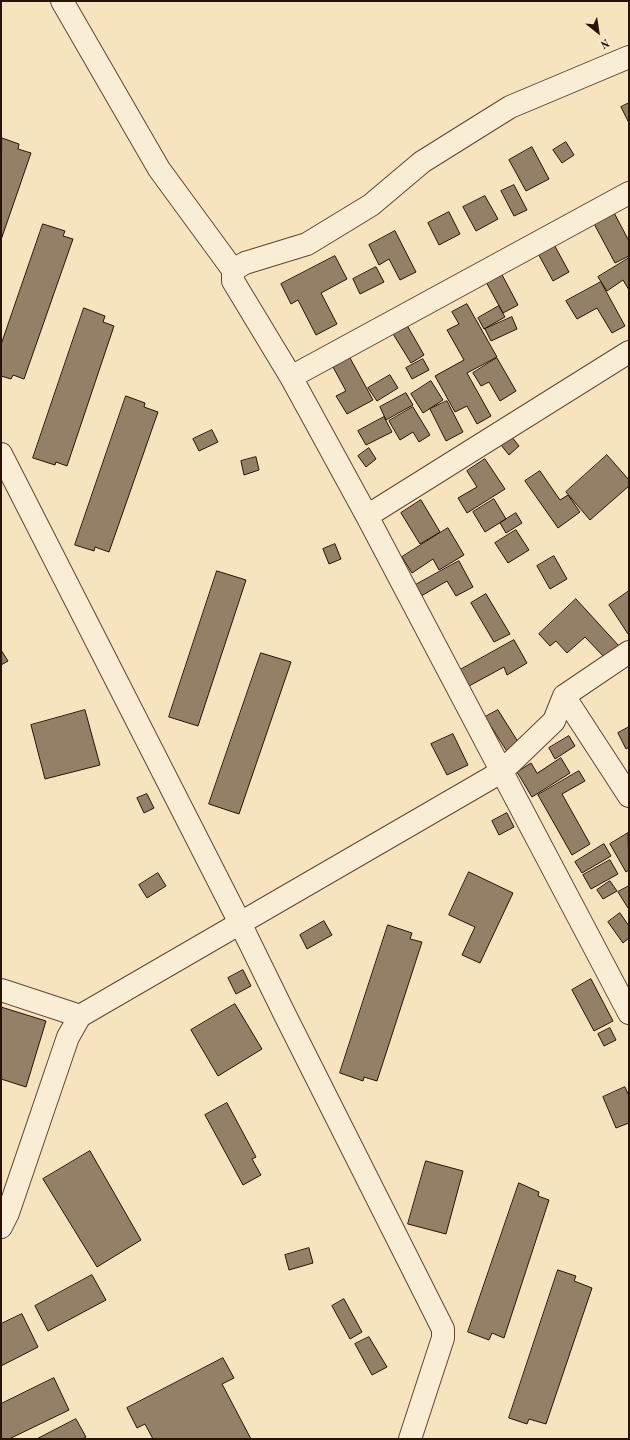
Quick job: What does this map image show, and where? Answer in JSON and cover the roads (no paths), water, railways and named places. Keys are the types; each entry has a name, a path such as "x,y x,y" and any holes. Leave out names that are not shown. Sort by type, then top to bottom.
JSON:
{"street":[{"path":"62,1 159,169 233,270 233,281 291,378 367,516 629,1013"},
{"path":"233,270 245,263 307,244 371,205 422,162 510,107 629,57"},
{"path":"291,378 629,193"},
{"path":"367,516 629,352"},
{"path":"1,454 240,923 443,1329 443,1338 410,1439"},
{"path":"1,1227 8,1213 68,1037 80,1016 501,772 554,721 564,696 629,652"},
{"path":"564,696 629,796"},
{"path":"1,990 80,1016"}]}
